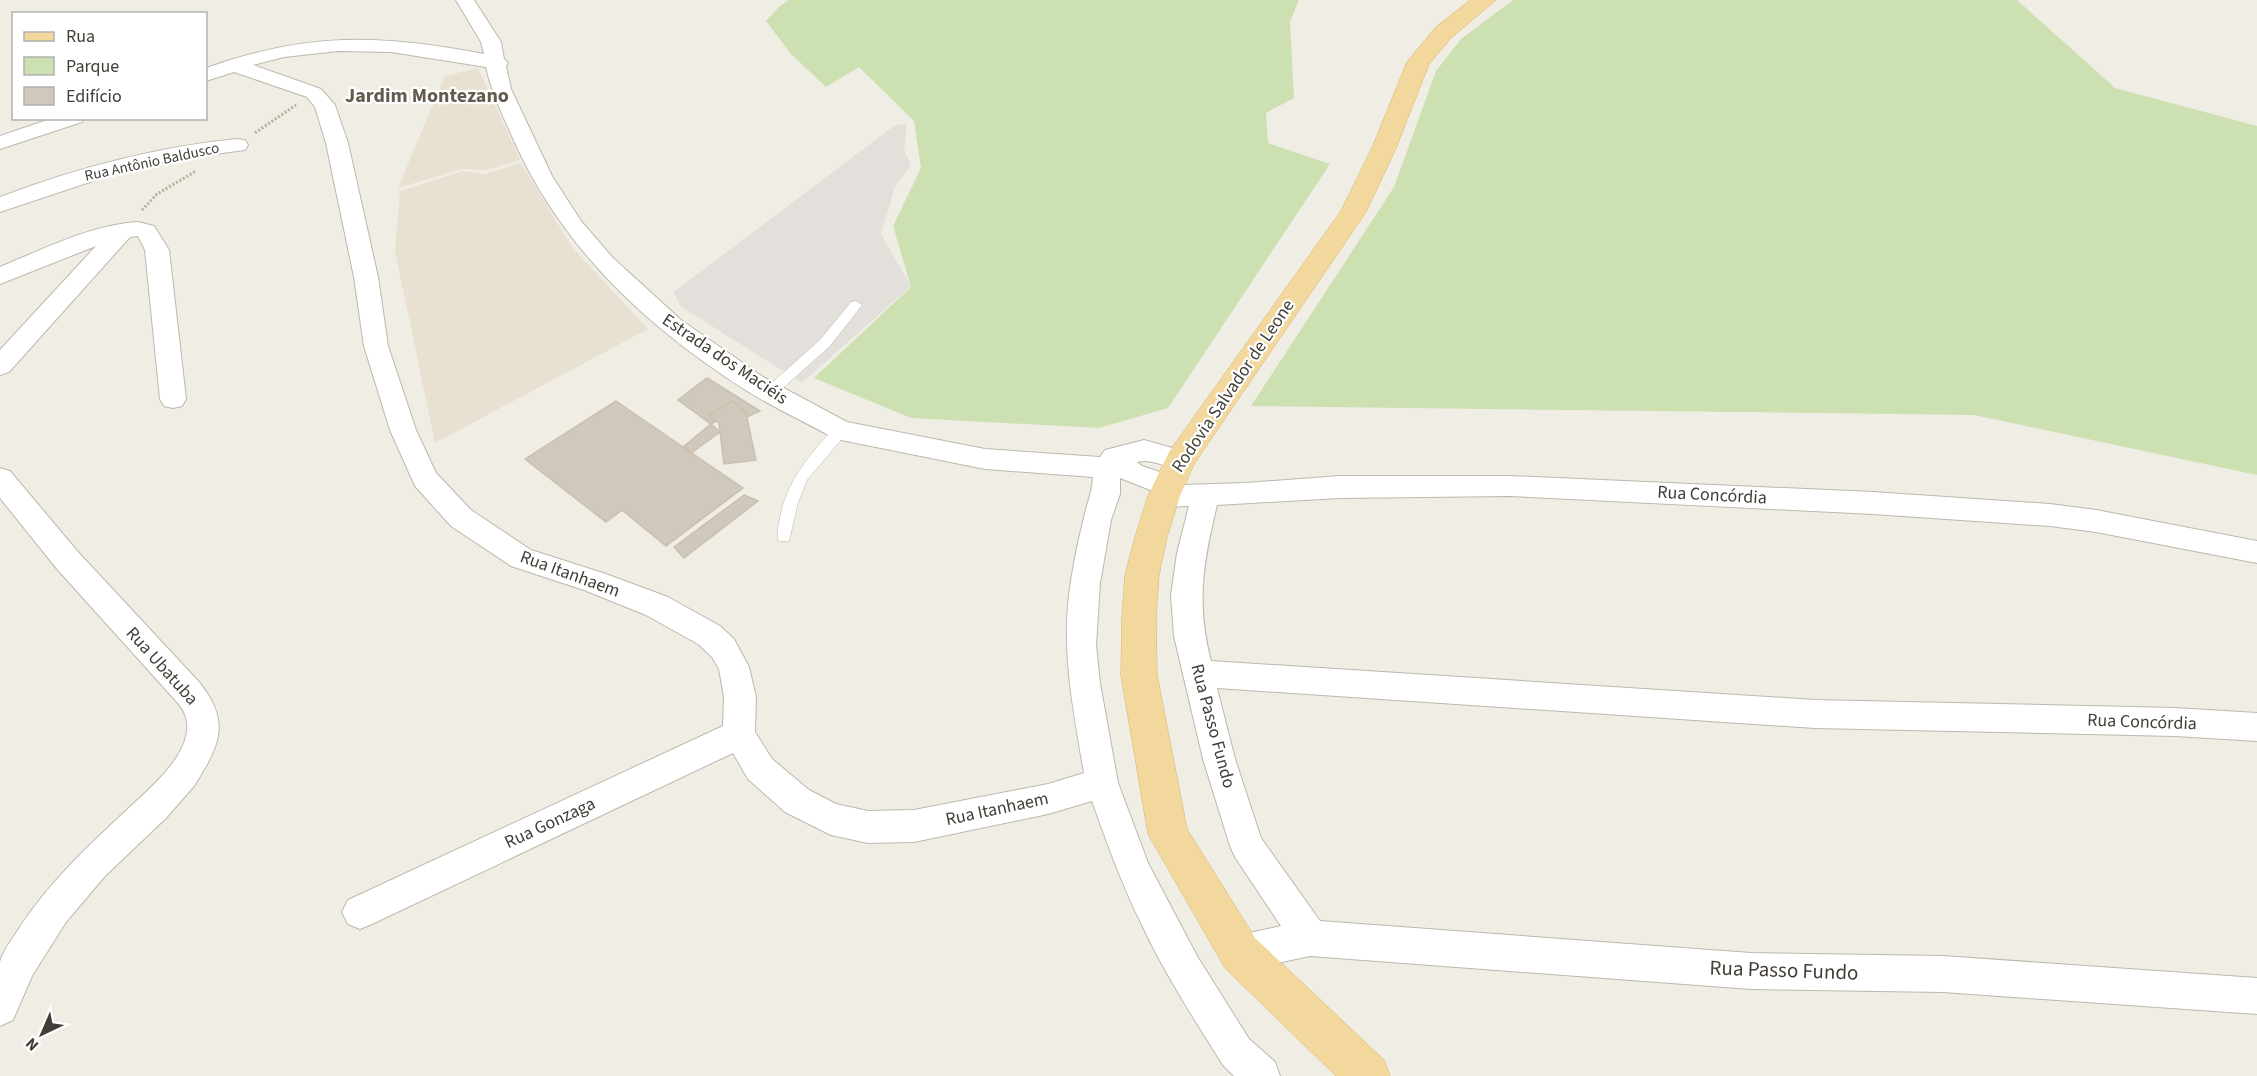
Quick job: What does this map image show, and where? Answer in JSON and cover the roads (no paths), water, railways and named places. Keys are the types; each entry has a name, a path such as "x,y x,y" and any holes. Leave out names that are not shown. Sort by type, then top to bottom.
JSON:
{"main road":[{"name":"Rodovia Salvador de Leone","path":"1365,1075 1240,952 1168,834 1139,675 1142,575 1170,480 1353,212 1384,148 1418,62 1443,33 1485,0"}],"street":[{"name":"Estrada dos Maciéis","path":"465,0 491,42 498,63 501,89 541,176 573,226 604,262 659,316 716,358 770,392 842,430 985,459 1111,462"},
{"path":"207,75 287,50 373,45 444,53 498,63"},
{"name":"Rua Itanhaem","path":"234,65 314,93 325,105 337,143 366,277 376,346 403,430 425,479 461,518 521,558 593,581 657,606 710,635 723,648 734,668 740,697 740,734 760,769 797,801 831,819 868,827 914,826 1048,799 1102,783"},
{"path":"0,143 69,120"},
{"name":"Rua Antônio Baldusco","path":"0,206 111,167 186,151 237,145"},
{"path":"0,276 61,250 123,230 146,231 157,250 173,399"},
{"path":"0,366 123,230"},
{"path":"1170,480 1131,472 1111,462 1106,494 1097,520 1085,583 1081,645 1084,683 1102,783 1133,868 1179,960 1236,1052 1261,1076"},
{"name":"Rua Ubatuba","path":"0,478 23,509 93,590 188,692 201,710 204,723 201,740 186,769 164,798 63,898 28,944 8,982 0,1007"},
{"name":"Rua Concórdia","path":"1170,480 1206,495 1340,487 1510,486 1873,503 2085,520 2257,552"},
{"name":"Rua Passo Fundo","path":"1206,495 1191,553 1186,596 1189,636 1219,759 1247,846 1310,938"},
{"name":"Rua Concórdia","path":"1200,674 1815,714 2175,722 2257,727"},
{"name":"Rua Gonzaga","path":"360,912 740,734"},
{"name":"Rua Passo Fundo","path":"1240,952 1310,938 1751,971 1943,974 2186,993 2257,996"}],"lane":[{"path":"770,392 825,343 856,305"},
{"path":"784,537 795,485 820,452 842,430"}],"district":[{"name":"Jardim Montezano","path":"427,96"}]}
